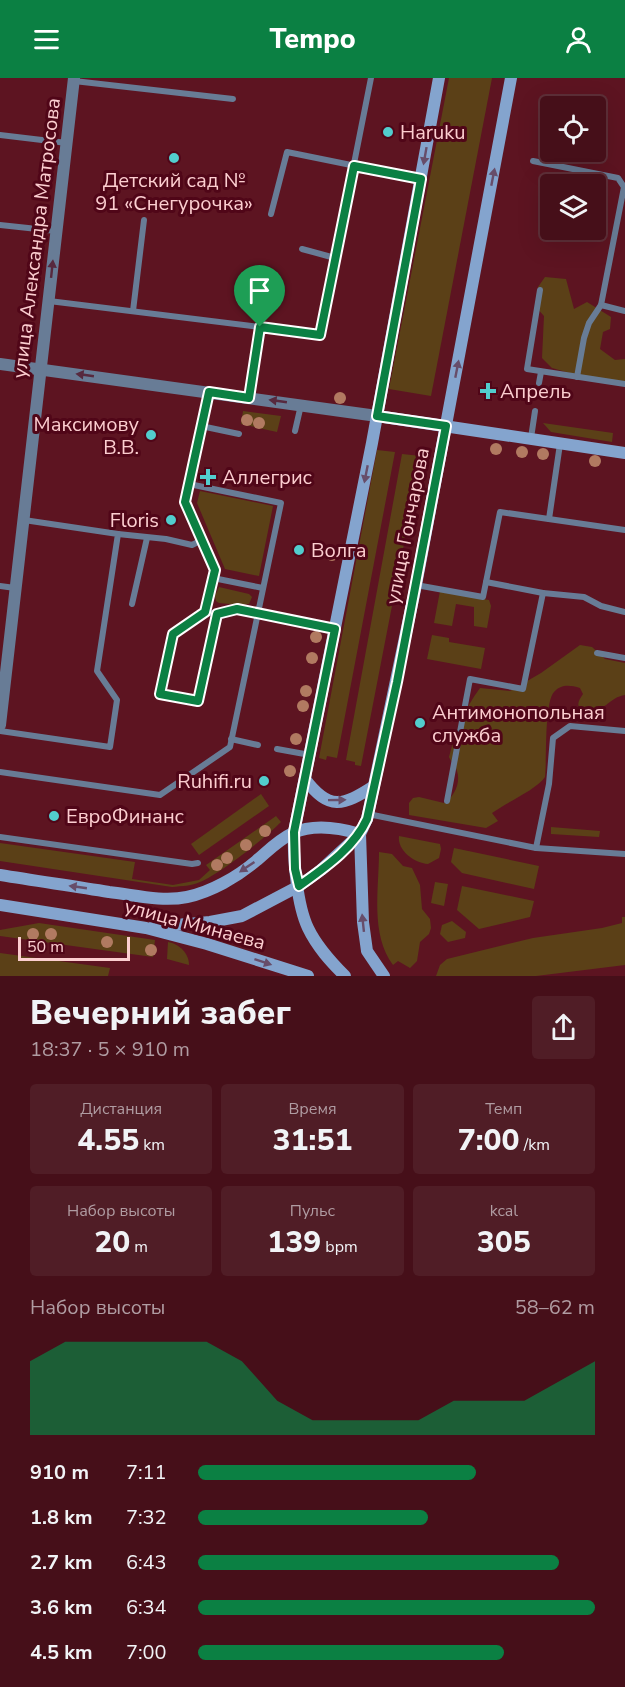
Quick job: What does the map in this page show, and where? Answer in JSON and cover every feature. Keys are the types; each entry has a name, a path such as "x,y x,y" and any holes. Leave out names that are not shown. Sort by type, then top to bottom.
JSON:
{"main road":[{"path":"345,976 320,948 308,927 300,902 295,869 294,832 377,416 440,78"},
{"name":"улица Гончарова","path":"384,976 367,951 363,922 360,834 368,814 416,585 511,78"},
{"path":"377,416 625,453"},
{"path":"305,779 322,799 330,802 350,799 374,786"},
{"path":"146,928 242,916 299,886 321,870 360,834 346,829 326,828 294,832"},
{"name":"улица Минаева","path":"0,875 135,895 174,898 200,894 232,877 255,862 275,843 294,832"},
{"name":"улица Минаева","path":"0,905 146,928 207,944 308,976"}],"street":[{"name":"улица Александра Матросова","path":"0,725 4,653 15,588 74,80"},
{"path":"0,364 377,416"}],"lane":[{"path":"48,300 320,335 371,78"},
{"path":"74,80 233,99"},
{"path":"0,135 67,143"},
{"path":"271,214 287,152 421,179"},
{"path":"533,161 618,178 624,187 601,305 589,323 577,377"},
{"path":"133,311 144,220"},
{"path":"0,225 56,231"},
{"path":"303,249 335,258"},
{"path":"540,290 527,369 625,384"},
{"path":"249,398 265,297"},
{"path":"601,305 625,311"},
{"path":"539,383 541,372"},
{"path":"209,392 185,502 215,570 205,612 173,634 160,694 198,701 217,614"},
{"path":"295,432 301,404"},
{"path":"531,439 535,411"},
{"path":"201,426 239,434"},
{"path":"549,519 560,443"},
{"path":"0,772 160,795 230,747 281,503 189,484"},
{"path":"416,585 483,597 500,512 625,530"},
{"path":"23,520 166,539 192,545 202,540"},
{"path":"0,731 110,747 117,700 97,671 118,534"},
{"path":"132,604 147,538"},
{"path":"213,578 263,588"},
{"path":"486,582 584,597 602,606 625,612"},
{"path":"0,586 15,588"},
{"path":"447,801 470,680 523,689 543,592"},
{"path":"205,612 217,614 237,609 335,629"},
{"path":"597,653 625,658"},
{"path":"536,848 549,784 553,738 570,726 625,731"},
{"path":"231,739 258,745"},
{"path":"277,748 310,755"},
{"path":"368,814 536,848 625,854"},
{"path":"0,837 198,863"}],"shaded area":[{"path":"449,78 492,78 431,396 389,389"},
{"path":"545,277 566,279 574,309 587,302 611,317 610,329 603,332 600,349 615,360 625,359 625,383 584,377 552,368 542,358 544,316 535,306 538,287"},
{"path":"243,411 281,416 277,432 241,424"},
{"path":"543,423 613,433 612,442 551,432"},
{"path":"377,450 395,452 337,758 327,756 326,760 319,758"},
{"path":"402,454 421,456 361,766 346,760"},
{"path":"200,491 273,506 259,576 225,569 197,503"},
{"path":"219,587 249,594 252,597 249,604 219,603 215,596"},
{"path":"440,591 489,600 491,606 487,628 474,626 474,607 456,604 452,626 434,623"},
{"path":"432,635 449,638 449,642 485,648 481,669 427,659"},
{"path":"580,645 592,647 605,659 625,663 625,695 601,708 589,710 580,709 578,705 583,694 580,688 566,686 554,692 547,719 545,777 541,782 492,813 498,821 486,828 409,815 409,803 413,798 419,797 444,803 454,793 458,776 456,767 449,757 461,721 480,688 510,691 541,673"},
{"path":"261,794 269,806 199,855 191,844"},
{"path":"276,816 281,822 254,846 219,872 190,885 172,887 0,861 0,843 135,862 132,879 173,885 199,880 210,870 206,865"},
{"path":"551,827 600,831 599,837 551,834"},
{"path":"399,836 440,844 439,858 428,864 412,858 401,846"},
{"path":"454,848 539,866 534,889 462,873 451,862"},
{"path":"379,852 392,854 403,866 412,868 420,885 422,909 430,919 429,934 420,942 417,961 410,968 398,961 393,965 381,939 377,911"},
{"path":"435,882 448,884 444,906 431,903"},
{"path":"462,886 534,901 530,917 479,929 457,910"},
{"path":"622,917 625,917 625,965 536,976 436,976 440,965 447,959 533,938 602,928 622,923"},
{"path":"452,921 466,932 465,938 448,942 440,934 442,925"},
{"path":"39,923 155,940 153,957 0,936 0,930"},
{"path":"168,942 183,950 189,965 167,959"},
{"path":"0,953 110,968 108,976 0,976"}],"place":[{"name":"Haruku","path":"388,132"},
{"name":"Детский сад № 91 «Снегурочка»","path":"174,158"},
{"name":"Апрель","path":"488,391"},
{"name":"Максимову В.В.","path":"151,435"},
{"name":"Аллегрис","path":"208,477"},
{"name":"Floris","path":"171,520"},
{"name":"Волга","path":"299,550"},
{"name":"Антимонопольная служба","path":"420,723"},
{"name":"Ruhifi.ru","path":"264,781"},
{"name":"ЕвроФинанс","path":"54,816"}],"route":[{"path":"354,166 421,179 377,416 446,426 397,682 367,819 360,834 321,870 299,886 295,869 294,832 335,629 237,609 217,614 198,701 160,694 173,634 205,612 215,570 185,502 209,392 249,398 260,327 320,335 354,166"}]}
